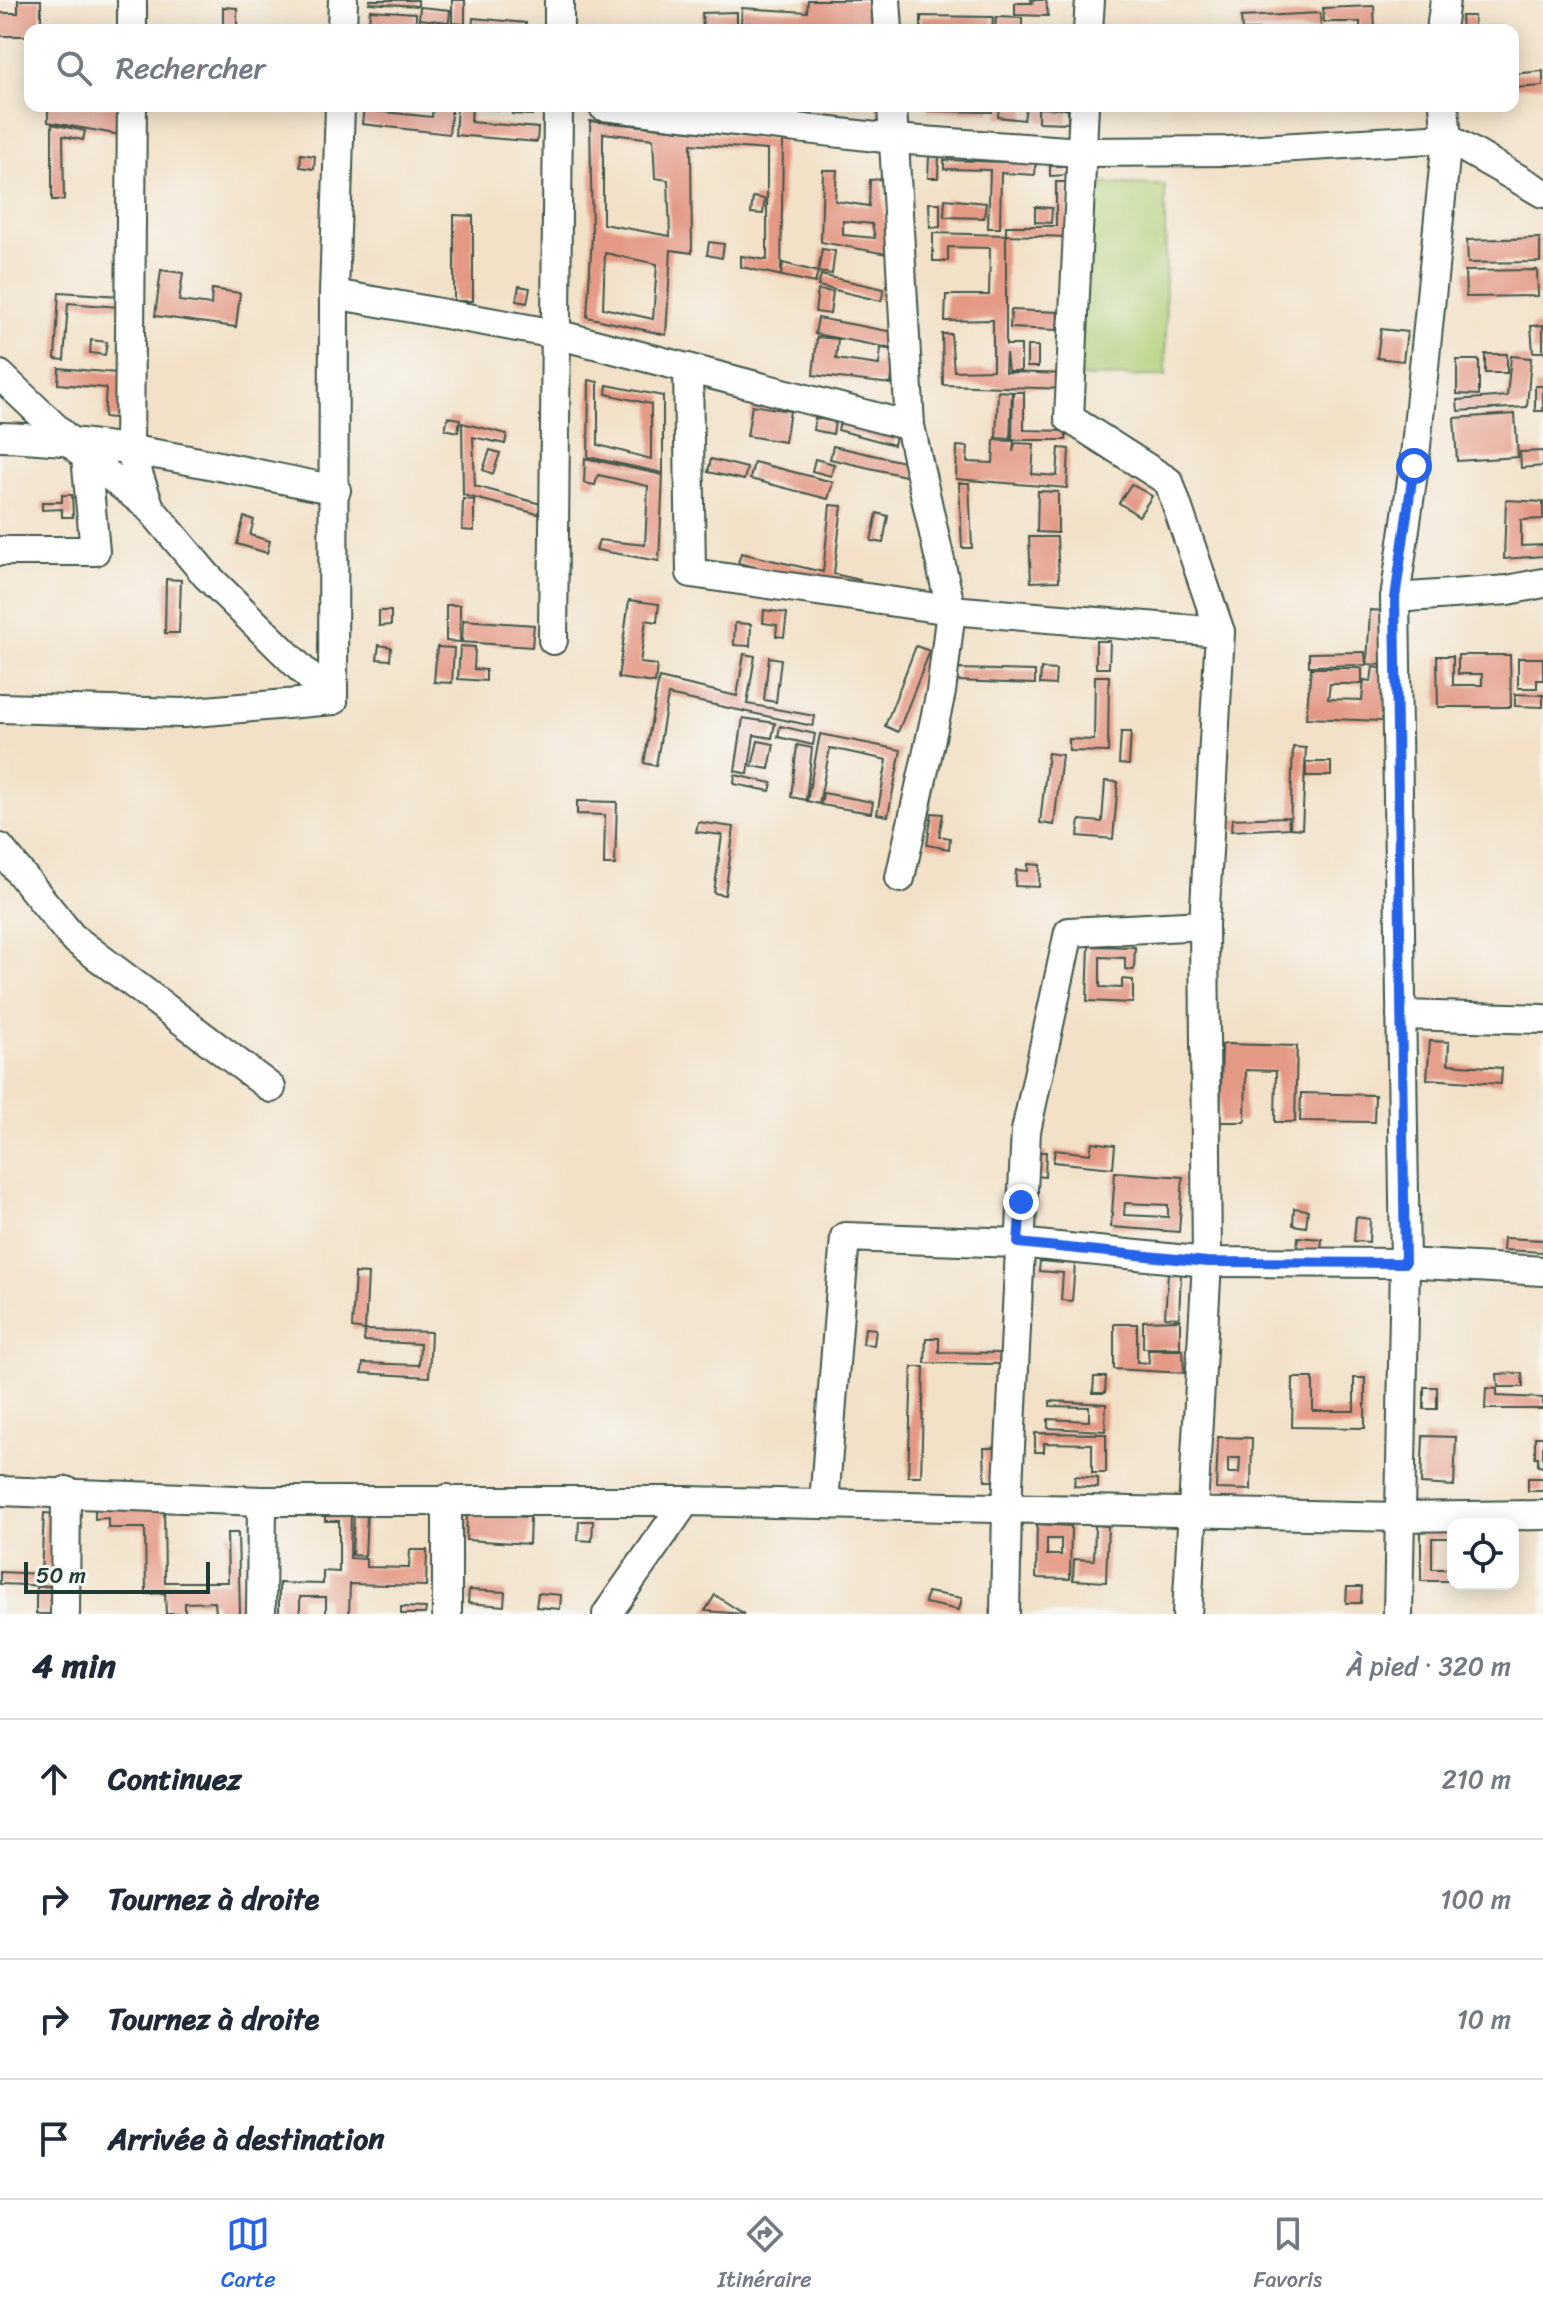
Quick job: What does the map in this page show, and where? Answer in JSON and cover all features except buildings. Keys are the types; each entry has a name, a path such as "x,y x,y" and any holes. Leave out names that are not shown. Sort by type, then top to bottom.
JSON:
{"street":[{"path":"132,0 132,24"},
{"path":"342,24 343,0"},
{"path":"559,0 559,24"},
{"path":"886,0 888,24"},
{"path":"1088,24 1090,0"},
{"path":"1442,24 1445,0"},
{"path":"132,112 129,448 150,508"},
{"path":"333,700 336,490 334,294 340,112"},
{"path":"553,640 558,112"},
{"path":"656,112 894,139 1081,152 1228,151 1447,138 1543,193"},
{"path":"892,112 910,426 951,610 941,692 900,878"},
{"path":"1084,112 1069,418 1169,482 1220,632 1204,925 1207,1262 1187,1614"},
{"path":"1398,1614 1405,1263 1395,598 1414,466 1447,138 1445,112"},
{"path":"334,294 556,334 910,426"},
{"path":"688,368 691,573 951,610 1220,632"},
{"path":"0,375 76,448 150,508 206,575 333,700"},
{"path":"0,437 76,448 129,448 336,490"},
{"path":"0,551 95,551 76,448"},
{"path":"1395,598 1508,590 1543,583"},
{"path":"0,708 183,713 333,700"},
{"path":"0,848 72,937 271,1088"},
{"path":"1005,1614 1018,1243 1026,1131 1069,932 1204,925"},
{"path":"1401,1015 1543,1019"},
{"path":"824,1503 845,1237 1018,1243 1207,1262 1405,1263 1543,1271"},
{"path":"0,1491 66,1491 262,1501 686,1501 1400,1517 1543,1515"},
{"path":"65,1614 66,1491"},
{"path":"447,1499 447,1614"},
{"path":"261,1614 262,1501"},
{"path":"607,1614 686,1501"}],"green space":[{"path":"1077,183 1165,185 1166,376 1077,377"}],"route":[{"path":"1021,1202 1018,1243 1207,1262 1405,1263 1395,598 1414,466"}]}
